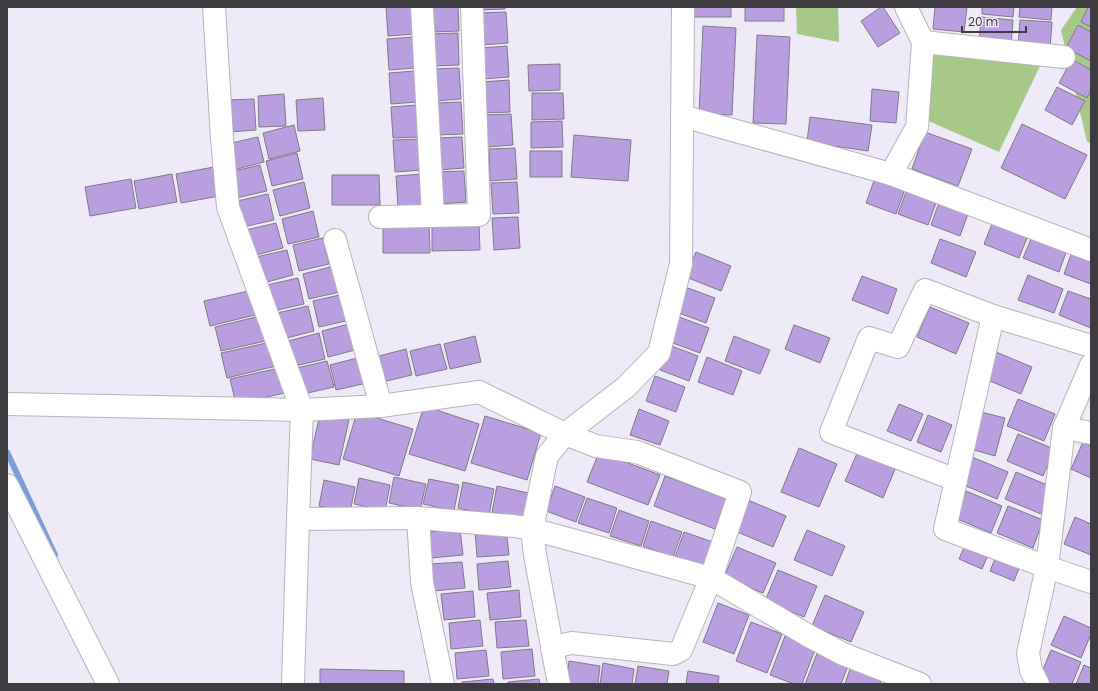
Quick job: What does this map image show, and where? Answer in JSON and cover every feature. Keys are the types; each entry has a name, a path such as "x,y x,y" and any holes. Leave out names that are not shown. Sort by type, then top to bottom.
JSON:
{"street":[{"path":"214,7 228,208 302,410 293,684"},
{"path":"422,7 433,216"},
{"path":"380,217 479,215 472,7"},
{"path":"559,684 535,555 532,529 547,456 565,434 626,387 659,353 681,264 683,7"},
{"path":"891,174 917,127 923,42 906,7"},
{"path":"923,42 1064,57"},
{"path":"682,116 891,174 1091,250"},
{"path":"335,240 381,406"},
{"path":"956,480 831,432 869,338 898,347 925,290 993,316 1091,346"},
{"path":"993,316 945,529 1091,582"},
{"path":"1038,684 1031,670 1028,654 1047,567 1064,428 1091,365"},
{"path":"7,404 302,410 381,406 479,392 565,434 596,446 637,452 740,492 711,578 681,650 673,654 572,643 552,647"},
{"path":"1064,428 1091,433"},
{"path":"7,485 108,684"},
{"path":"298,519 418,518 514,526 532,529 711,578 809,636 843,654 920,684"},
{"path":"418,518 422,582 443,684"}],"green space":[{"path":"796,7 838,7 839,42 797,34"},
{"path":"1077,7 1091,7 1091,143 1087,142 1061,30"},
{"path":"931,49 1041,64 999,152 924,119"}],"building":[{"path":"386,7 413,7 414,34 388,36"},
{"path":"431,7 458,7 459,31 433,32"},
{"path":"478,7 505,7 505,9 479,10"},
{"path":"692,7 731,7 731,17 692,17"},
{"path":"745,7 784,7 784,21 745,21"},
{"path":"883,7 900,33 878,47 861,21"},
{"path":"935,7 967,7 964,32 933,29"},
{"path":"982,7 1014,7 1013,17 982,14"},
{"path":"1020,7 1052,7 1051,20 1019,17"},
{"path":"1088,7 1091,7 1091,27 1081,22"},
{"path":"506,12 508,43 481,45 480,13"},
{"path":"981,17 1013,20 1011,46 979,44"},
{"path":"1020,20 1052,22 1050,49 1018,46"},
{"path":"1078,25 1091,32 1091,61 1066,48"},
{"path":"703,26 736,28 732,115 699,114"},
{"path":"458,33 459,65 433,66 431,34"},
{"path":"757,35 790,37 786,124 753,123"},
{"path":"413,37 415,68 389,70 387,39"},
{"path":"507,46 509,77 483,79 481,48"},
{"path":"1072,59 1091,70 1091,90 1087,98 1059,83"},
{"path":"560,64 560,90 529,91 528,65"},
{"path":"459,68 461,99 435,101 433,69"},
{"path":"415,71 417,102 391,104 389,73"},
{"path":"509,80 510,112 484,113 482,82"},
{"path":"1057,87 1085,101 1072,125 1045,110"},
{"path":"872,89 899,92 896,123 870,121"},
{"path":"532,93 563,93 564,119 532,120"},
{"path":"284,94 286,126 259,127 258,96"},
{"path":"323,98 325,130 298,131 296,100"},
{"path":"254,99 256,130 229,132 228,100"},
{"path":"461,102 463,134 436,135 434,103"},
{"path":"417,105 419,137 393,138 391,107"},
{"path":"511,114 513,145 487,147 485,115"},
{"path":"810,117 872,125 868,151 807,142"},
{"path":"562,121 563,147 531,148 531,122"},
{"path":"1022,124 1087,155 1065,199 1001,168"},
{"path":"294,125 300,151 269,159 263,133"},
{"path":"925,132 972,149 958,186 912,169"},
{"path":"574,135 631,140 628,181 571,177"},
{"path":"258,137 264,162 233,170 227,144"},
{"path":"462,137 464,168 438,170 436,138"},
{"path":"420,139 422,170 395,172 393,140"},
{"path":"515,148 517,179 490,181 489,149"},
{"path":"530,151 562,151 562,177 530,177"},
{"path":"297,153 303,179 272,186 266,161"},
{"path":"260,165 267,191 236,198 230,172"},
{"path":"214,167 219,196 181,203 176,174"},
{"path":"464,171 466,202 440,204 438,172"},
{"path":"172,174 177,202 139,209 134,181"},
{"path":"422,174 424,205 398,207 396,176"},
{"path":"332,175 379,175 380,205 332,205"},
{"path":"875,178 905,189 896,214 866,203"},
{"path":"131,179 136,208 90,216 85,187"},
{"path":"304,182 310,208 280,216 273,190"},
{"path":"517,182 519,213 493,214 491,183"},
{"path":"907,189 937,200 928,225 898,214"},
{"path":"268,194 274,220 243,227 237,201"},
{"path":"940,200 969,211 960,236 931,225"},
{"path":"313,211 319,237 288,244 282,219"},
{"path":"518,217 520,248 494,250 492,218"},
{"path":"994,219 1029,233 1019,258 984,244"},
{"path":"432,221 479,221 480,250 432,251"},
{"path":"276,223 283,248 252,256 246,230"},
{"path":"383,224 429,224 430,253 383,253"},
{"path":"1033,234 1068,247 1059,272 1023,258"},
{"path":"323,238 329,264 299,271 293,245"},
{"path":"940,239 976,252 966,277 931,263"},
{"path":"1073,249 1091,256 1091,284 1064,274"},
{"path":"287,250 293,275 263,283 256,257"},
{"path":"696,252 731,266 721,291 686,277"},
{"path":"334,266 340,292 309,299 303,274"},
{"path":"1028,275 1063,289 1054,313 1018,300"},
{"path":"862,276 897,289 888,314 852,300"},
{"path":"298,278 304,304 273,311 267,285"},
{"path":"685,287 715,298 706,323 676,312"},
{"path":"253,290 259,314 210,326 204,301"},
{"path":"1068,291 1091,299 1091,328 1059,315"},
{"path":"344,294 350,320 319,327 313,301"},
{"path":"308,306 314,331 283,339 277,313"},
{"path":"930,307 969,323 956,354 917,337"},
{"path":"264,315 270,340 221,351 215,327"},
{"path":"679,317 709,328 700,353 670,342"},
{"path":"353,323 359,349 328,357 322,331"},
{"path":"794,325 830,338 820,363 785,349"},
{"path":"319,333 325,359 295,366 288,341"},
{"path":"475,336 481,362 450,369 444,344"},
{"path":"734,336 770,350 760,374 725,361"},
{"path":"271,342 276,366 227,378 221,353"},
{"path":"440,344 447,369 416,376 410,351"},
{"path":"669,345 698,356 689,381 660,370"},
{"path":"406,349 412,375 382,382 375,357"},
{"path":"996,352 1032,367 1021,394 985,379"},
{"path":"361,357 367,383 336,390 330,365"},
{"path":"707,357 742,371 733,395 698,382"},
{"path":"327,361 334,387 303,394 297,368"},
{"path":"279,368 285,393 236,404 230,379"},
{"path":"655,376 685,387 676,412 646,401"},
{"path":"1018,399 1055,414 1044,441 1007,426"},
{"path":"899,404 923,414 911,441 887,431"},
{"path":"424,406 479,424 465,471 409,454"},
{"path":"639,409 669,421 660,445 630,435"},
{"path":"977,411 1005,418 995,456 967,448"},
{"path":"357,412 413,429 399,476 343,459"},
{"path":"320,414 349,420 339,465 310,459"},
{"path":"928,415 952,425 941,452 917,442"},
{"path":"485,416 541,433 527,480 471,463"},
{"path":"1018,434 1054,449 1043,476 1007,461"},
{"path":"1083,442 1091,446 1091,478 1071,469"},
{"path":"799,448 837,464 819,507 781,492"},
{"path":"858,451 896,467 883,498 845,481"},
{"path":"599,452 660,475 648,505 587,482"},
{"path":"972,457 1008,472 997,499 961,484"},
{"path":"1016,472 1052,487 1041,514 1005,499"},
{"path":"665,476 726,499 715,529 654,506"},
{"path":"394,477 426,484 420,510 389,503"},
{"path":"359,478 390,485 385,511 354,504"},
{"path":"429,479 459,485 454,511 423,504"},
{"path":"324,480 355,487 350,513 319,506"},
{"path":"463,482 494,489 489,515 458,508"},
{"path":"497,486 528,493 523,519 492,512"},
{"path":"555,486 585,497 576,522 546,511"},
{"path":"966,491 1002,506 991,533 955,518"},
{"path":"587,498 617,508 609,533 578,523"},
{"path":"748,500 786,516 773,547 735,531"},
{"path":"1008,506 1043,520 1033,548 997,533"},
{"path":"619,510 649,521 641,546 610,536"},
{"path":"1075,517 1091,524 1091,555 1064,544"},
{"path":"651,521 682,532 673,557 643,546"},
{"path":"506,528 509,555 477,557 475,531"},
{"path":"460,529 463,555 431,558 429,532"},
{"path":"807,530 845,546 832,576 794,560"},
{"path":"684,532 713,542 705,567 675,557"},
{"path":"965,545 988,555 982,569 959,559"},
{"path":"737,547 776,563 763,593 724,577"},
{"path":"996,556 1020,566 1014,581 990,571"},
{"path":"508,561 511,587 479,590 477,564"},
{"path":"462,562 465,588 433,591 431,564"},
{"path":"778,570 817,586 804,617 765,601"},
{"path":"519,590 521,617 490,620 487,593"},
{"path":"473,591 475,617 444,620 441,594"},
{"path":"825,595 864,612 851,642 812,626"},
{"path":"718,603 749,615 734,654 703,642"},
{"path":"1064,616 1091,628 1091,634 1081,658 1051,645"},
{"path":"480,620 483,646 451,649 449,623"},
{"path":"526,620 529,646 497,648 495,622"},
{"path":"751,622 782,634 767,673 736,661"},
{"path":"785,636 816,647 802,684 794,684 770,675"},
{"path":"532,649 535,676 503,679 501,652"},
{"path":"486,650 489,676 457,679 455,653"},
{"path":"1051,650 1081,662 1072,684 1050,684 1039,679"},
{"path":"818,651 849,663 841,684 805,684"},
{"path":"569,661 600,666 598,684 566,684"},
{"path":"603,663 634,669 632,684 600,684"},
{"path":"1084,665 1091,668 1091,684 1076,684"},
{"path":"638,666 669,671 667,684 635,684"},
{"path":"851,666 882,678 880,684 845,684"},
{"path":"320,669 404,671 404,684 320,684"},
{"path":"688,671 719,676 718,684 686,684"},
{"path":"493,679 494,684 462,684 462,682"},
{"path":"539,679 540,684 508,684 508,682"}],"waterway":[{"path":"7,452 55,555"}]}
